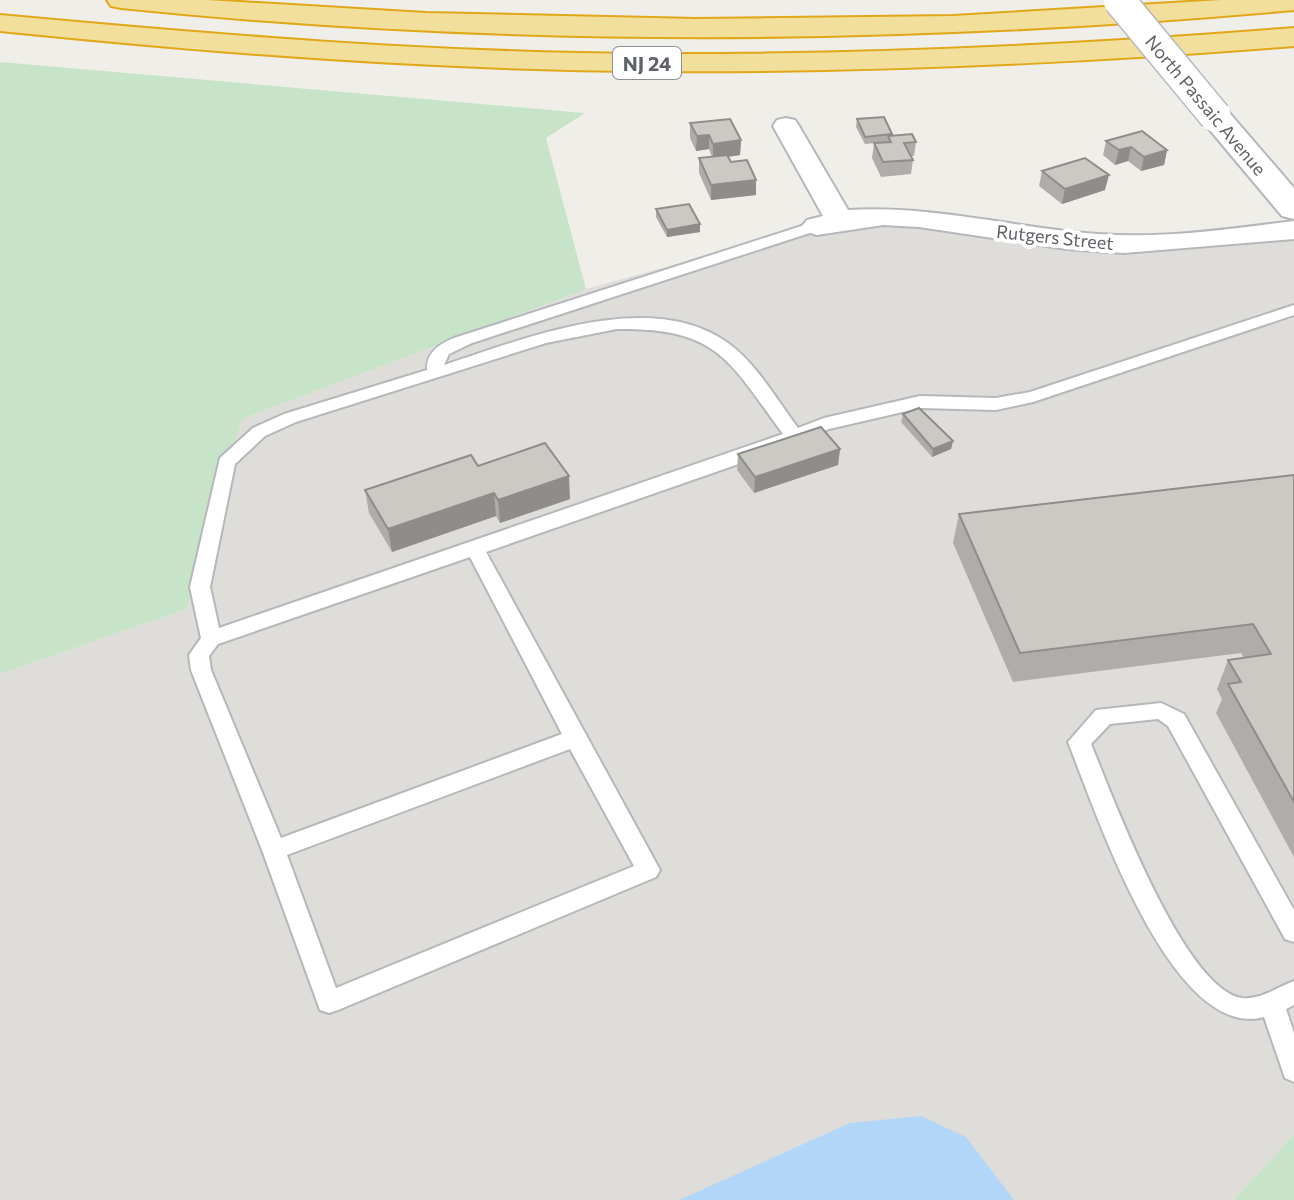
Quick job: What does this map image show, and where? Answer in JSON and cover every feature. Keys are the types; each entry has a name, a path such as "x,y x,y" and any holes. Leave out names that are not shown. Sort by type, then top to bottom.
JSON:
{"highway":[{"name":"NJ 24","path":"121,0 357,18 695,28 1032,22 1294,2"},
{"name":"NJ 24","path":"0,23 315,51 688,64 1051,55 1294,37"}],"main road":[{"name":"North Passaic Avenue","path":"1119,0 1294,209"}],"street":[{"path":"786,126 828,222"},
{"name":"Rutgers Street","path":"828,222 931,221 1102,244 1177,242 1294,230"}],"lane":[{"path":"436,373 436,359 442,351 466,339 828,222"},
{"path":"474,547 648,870 329,1002 274,850 201,670 199,655 211,639 474,547 744,456 824,424 920,402 996,404 1033,397 1294,310"},
{"path":"211,639 200,587 226,462 241,445 290,418 591,327 621,323 679,329 723,347 794,435"},
{"path":"1294,932 1176,720 1161,711 1104,716 1079,742 1152,914 1205,989 1233,1008 1272,1005 1294,992"},
{"path":"274,850 575,738"},
{"path":"1272,1005 1294,1070"}],"shaded area":[{"path":"843,218 1141,248 1294,232 1294,1134 1234,1200 0,1200 0,674 187,609 242,419 586,289"}],"green space":[{"path":"0,62 585,113 546,138 586,289 242,419 187,609 0,674"},
{"path":"1294,1134 1294,1200 1234,1200"}],"water":[{"path":"921,1116 966,1137 1014,1200 679,1200 850,1123"}],"building":[{"path":"884,117 892,134 865,137 857,119"},
{"path":"730,119 741,140 713,144 709,135 697,136 690,123"},
{"path":"1142,131 1167,150 1144,157 1131,147 1119,150 1106,141"},
{"path":"912,134 916,142 904,143 913,160 883,162 874,143 891,142 888,136"},
{"path":"727,155 731,162 747,160 756,180 711,185 699,158"},
{"path":"1085,158 1109,175 1065,189 1042,171"},
{"path":"689,204 700,224 667,230 656,209"},
{"path":"919,408 953,441 933,449 903,414"},
{"path":"821,427 840,449 755,477 738,454"},
{"path":"545,443 569,476 498,500 494,493 388,529 365,490 471,455 478,466"},
{"path":"1294,475 1294,802 1228,684 1241,682 1228,660 1271,654 1253,624 1020,653 959,514"}]}
